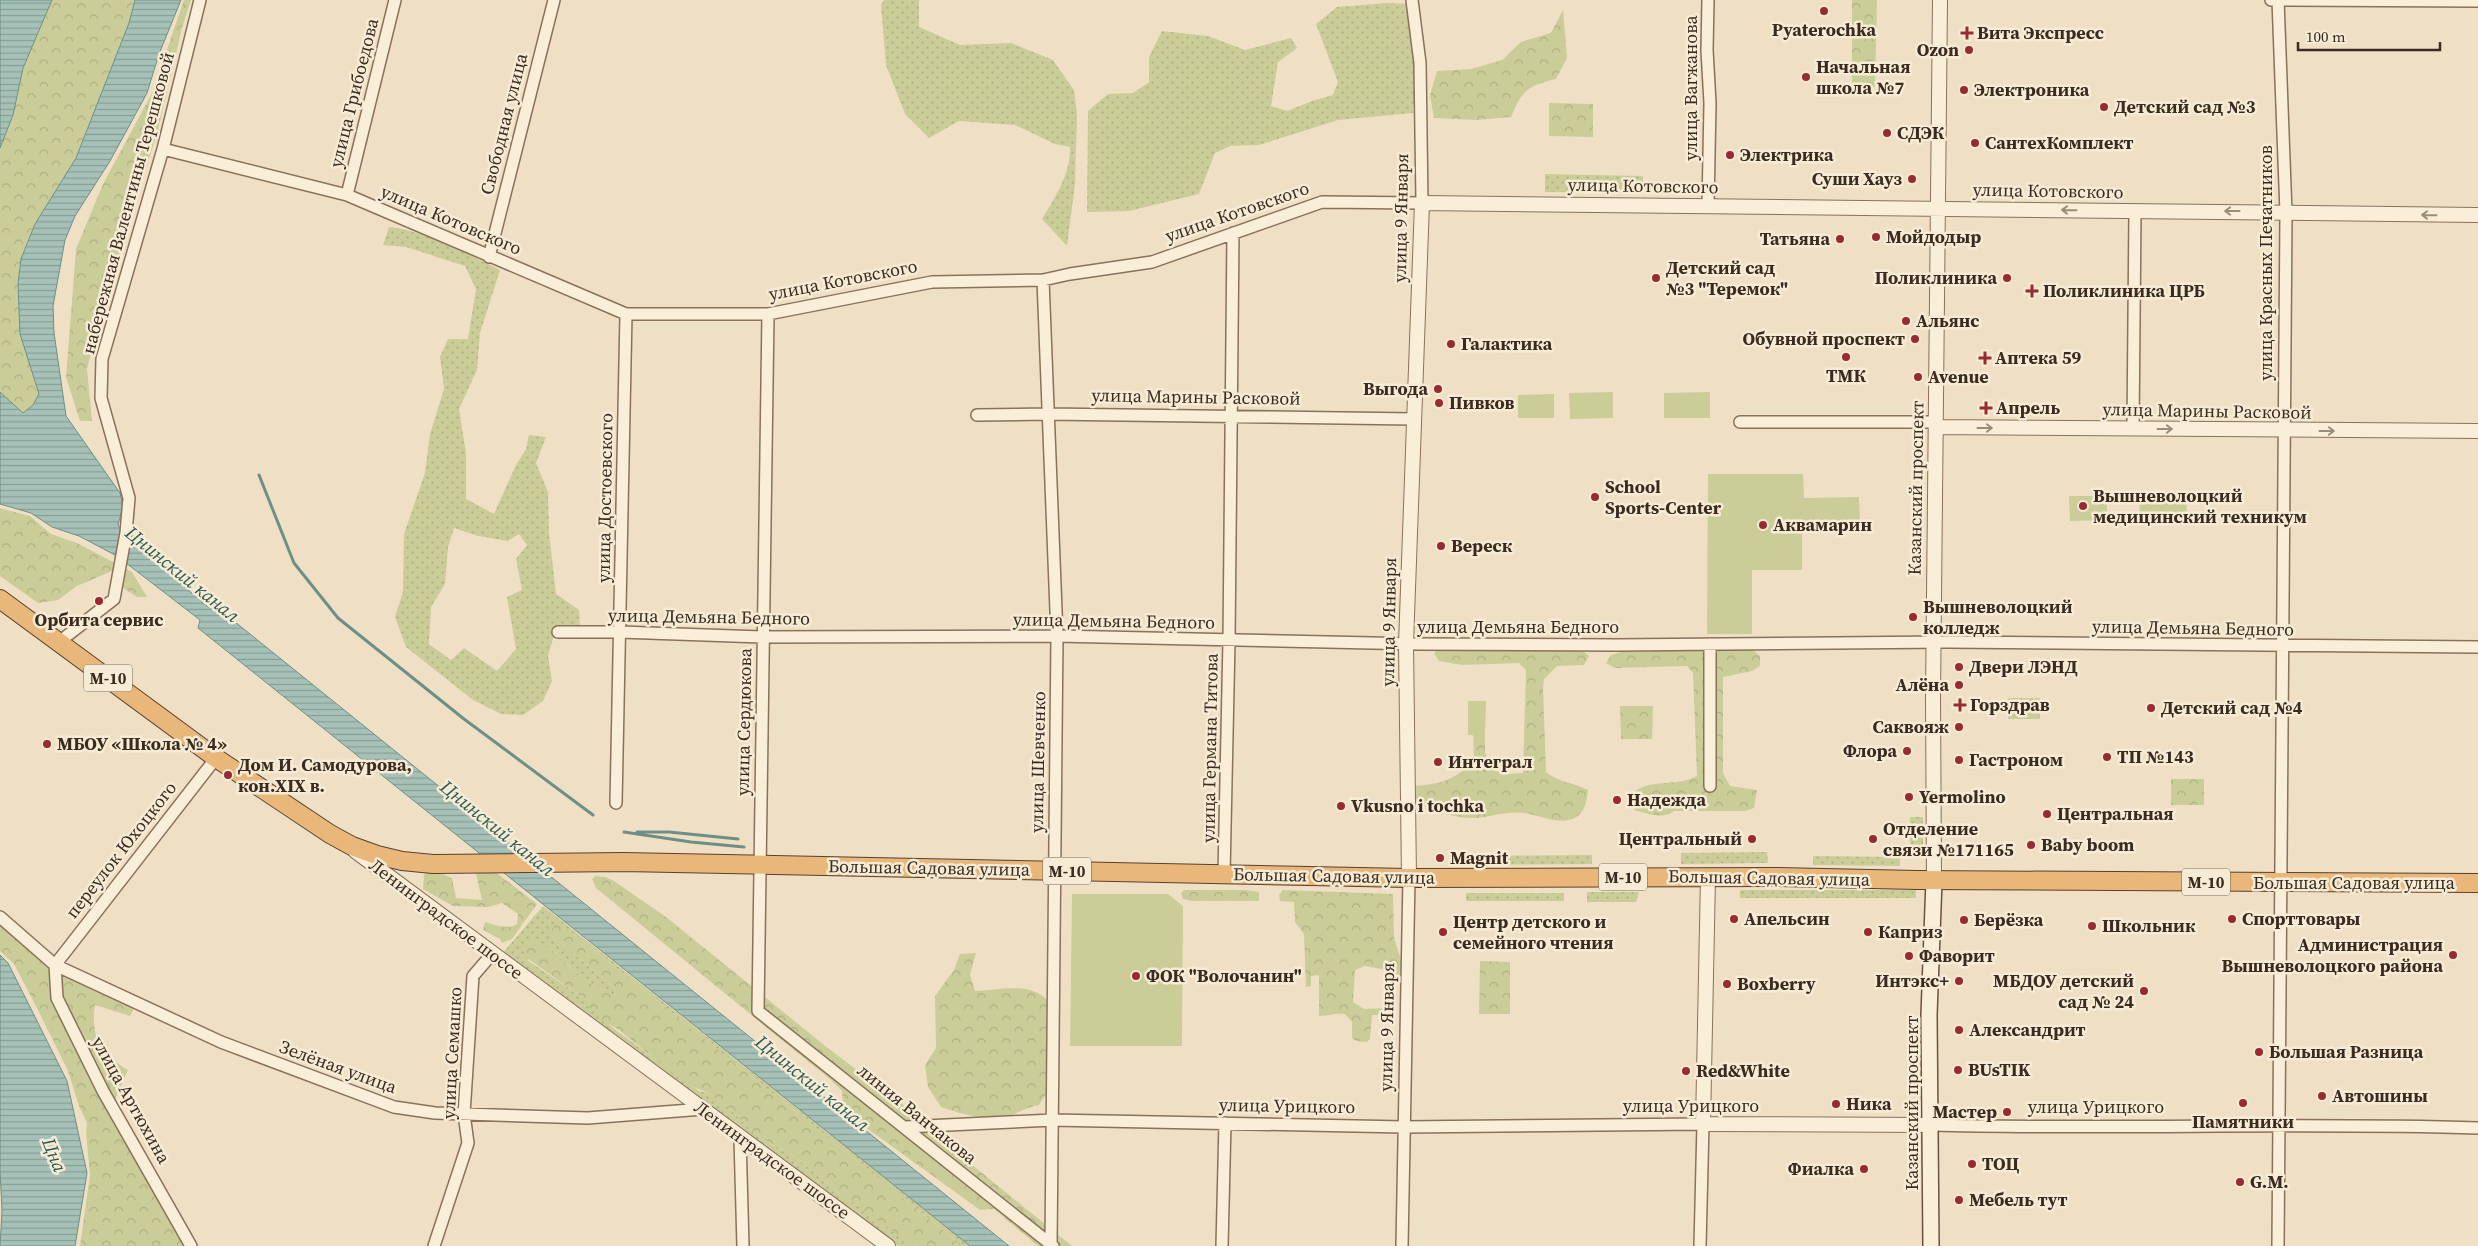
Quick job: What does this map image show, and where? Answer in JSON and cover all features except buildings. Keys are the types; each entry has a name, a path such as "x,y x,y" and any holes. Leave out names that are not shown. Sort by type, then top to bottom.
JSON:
{"highway":[{"name":"Ленинградское шоссе","path":"0,599 216,758 345,843"},
{"name":"М-10","path":"345,843 368,852 410,862"},
{"name":"Большая Садовая улица","path":"410,862 456,864 760,864 1408,878 1708,877 2478,883"}],"main road":[{"name":"Казанский проспект","path":"1932,1246 1929,1015 1934,880"}],"street":[{"name":"набережная Валентины Терешковой","path":"59,642 114,599 126,533 129,498 101,398 102,359 163,149 200,0"},
{"name":"улица Грибоедова","path":"347,195 395,0"},
{"name":"Свободная улица","path":"489,257 554,0"},
{"name":"улица 9 Января","path":"1402,1246 1408,878 1406,644 1422,202 1420,63 1412,0"},
{"name":"улица Вагжанова","path":"1708,0 1707,50 1710,103 1708,206"},
{"name":"Казанский проспект","path":"1934,880 1933,642 1940,0"},
{"path":"2271,0 2478,2"},
{"name":"улица Красных Печатников","path":"2278,0 2286,213 2278,1246"},
{"name":"улица Котовского","path":"163,149 347,195 626,314 768,314 932,282 1043,280 1070,274 1152,262 1322,202 2478,215"},
{"path":"2133,429 2135,211"},
{"name":"улица Германа Титова","path":"1224,874 1229,640 1233,233"},
{"name":"улица Шевченко","path":"1043,280 1057,636 1052,1245"},
{"name":"улица Достоевского","path":"616,802 626,314"},
{"name":"улица Сердюкова","path":"758,1011 768,314"},
{"name":"улица Марины Расковой","path":"977,415 1048,414 1414,419"},
{"name":"улица Марины Расковой","path":"1740,422 2283,431 2478,431"},
{"name":"улица Демьяна Бедного","path":"558,632 620,632 762,637 1057,636 1406,644 1933,642 2478,647"},
{"path":"1710,644 1710,786"},
{"name":"переулок Юхоцкого","path":"55,965 216,758"},
{"name":"Ленинградское шоссе","path":"345,843 492,954 888,1246"},
{"path":"402,886 402,875 410,862"},
{"path":"1700,1246 1708,877"},
{"name":"Зелёная улица","path":"0,917 55,965 221,1042 394,1107 464,1114 588,1118 702,1109"},
{"name":"улица Семашко","path":"434,1246 468,1143 464,1114 473,976 492,954"},
{"name":"улица Артюхина","path":"55,965 56,998 103,1091 191,1246"},
{"name":"линия Ванчакова","path":"758,1011 1052,1245"},
{"name":"улица Урицкого","path":"905,1127 1052,1120 1404,1127 1703,1124 2351,1125 2478,1128"},
{"path":"1222,1246 1225,1123"},
{"path":"740,1138 743,1246"}],"green space":[{"path":"52,0 135,0 129,23 76,158 35,224 21,259 18,284 20,334 39,394 33,405 23,413 0,392 0,148 13,115 23,68"},
{"path":"184,0 191,0 182,28 158,130 99,321 87,369 92,421 80,421 66,377 76,249 103,184 152,93"},
{"path":"884,0 919,0 919,27 960,45 1011,43 1053,60 1074,90 1077,114 1075,184 1067,246 1042,219 1065,176 1070,157 1070,147 1055,144 1015,125 959,121 929,138 905,114 886,65 881,5"},
{"path":"1852,0 1877,0 1875,87 1852,88"},
{"path":"1387,3 1412,4 1415,88 1413,113 1338,120 1259,145 1230,146 1215,153 1199,194 1129,211 1087,212 1088,111 1108,94 1133,93 1149,82 1149,57 1162,31 1208,36 1245,50 1291,38 1297,48 1278,62 1271,106 1287,111 1333,95 1338,82 1316,24 1337,7"},
{"path":"1563,10 1567,58 1556,79 1527,90 1518,101 1511,117 1476,120 1434,118 1430,95 1437,71 1471,69 1502,60 1521,42 1551,33"},
{"path":"1549,103 1593,104 1593,137 1549,136"},
{"path":"1545,174 1643,176 1643,193 1545,192"},
{"path":"389,227 404,229 432,238 500,270 480,333 477,370 459,409 466,453 466,499 494,514 516,465 526,449 529,435 546,437 536,463 548,492 549,533 556,594 579,610 580,626 556,628 548,656 552,681 543,701 523,715 501,714 473,700 406,647 395,617 403,592 404,534 425,473 430,434 444,389 440,357 448,339 468,339 476,289 465,266 406,247 383,245","holes":["454,528 478,536 508,541 519,534 527,545 516,559 522,590 507,597 516,649 497,671 464,648 451,660 429,644 431,607 445,584 448,547"]},
{"path":"1613,392 1613,418 1570,419 1569,393"},
{"path":"1710,392 1710,418 1664,418 1664,393"},
{"path":"1554,394 1554,418 1518,418 1518,395"},
{"path":"1708,474 1803,474 1804,498 1859,497 1860,523 1802,523 1802,570 1752,570 1752,634 1707,634"},
{"path":"2186,491 2187,520 2140,520 2139,492"},
{"path":"2069,496 2107,496 2107,520 2070,521"},
{"path":"0,508 30,516 51,534 77,543 132,572 147,597 137,597 123,588 122,576 112,571 77,586 58,600 38,603 0,576"},
{"path":"1441,647 1582,650 1589,656 1584,665 1557,666 1544,679 1543,688 1546,772 1555,778 1588,790 1585,807 1579,815 1573,819 1559,821 1519,813 1470,818 1433,810 1418,804 1414,796 1414,786 1447,780 1461,772 1474,759 1473,732 1478,724 1485,736 1485,753 1493,770 1505,774 1523,773 1526,670 1519,663 1462,665 1439,661 1434,653"},
{"path":"1753,650 1760,656 1760,666 1752,671 1723,677 1723,773 1730,786 1757,790 1754,808 1745,811 1674,811 1665,815 1649,814 1634,810 1634,792 1641,788 1649,785 1682,781 1697,776 1693,673 1687,666 1615,668 1606,663 1611,655 1621,652"},
{"path":"2008,698 2040,698 2040,719 2008,719"},
{"path":"1468,701 1486,701 1485,736 1468,735"},
{"path":"1620,706 1653,706 1652,739 1621,739"},
{"path":"2171,779 2204,779 2204,805 2171,805"},
{"path":"1910,817 1923,817 1923,856 1910,856"},
{"path":"1767,852 1768,863 1681,864 1681,853"},
{"path":"1592,855 1592,864 1468,865 1468,856"},
{"path":"1813,856 1900,857 1900,866 1813,865"},
{"path":"475,869 493,870 537,904 512,939 502,943 500,939 483,930 485,922 506,927 517,924 518,914 502,903 488,907 453,906 423,889 424,875 427,872 440,873 452,878 456,898 482,900"},
{"path":"595,876 605,877 614,881 666,917 829,1049 922,1119 960,1155 1072,1246 1038,1246 994,1209 980,1210 843,1111 842,1091 831,1080 596,888 592,879"},
{"path":"1184,890 1246,890 1259,892 1259,901 1192,901 1183,899 1181,893"},
{"path":"1283,890 1393,894 1394,938 1401,960 1400,982 1395,985 1392,971 1365,966 1355,970 1353,1002 1364,1009 1392,1008 1392,1014 1372,1015 1370,1039 1367,1042 1356,1041 1352,1038 1352,1022 1345,1014 1319,1016 1319,975 1311,976 1311,986 1306,987 1304,934 1295,922 1294,902 1280,901 1279,895"},
{"path":"1740,890 1916,890 1916,898 1740,898"},
{"path":"1587,892 1639,892 1636,902 1587,902"},
{"path":"1466,893 1564,893 1564,901 1466,901"},
{"path":"1072,894 1168,894 1183,906 1182,1046 1070,1046"},
{"path":"543,906 970,1246 963,1246 560,923 552,936 618,991 614,995 588,981 550,948 527,960 579,995 613,1028 699,1091 708,1093 728,1107 757,1136 797,1158 835,1190 916,1246 898,1246 501,955"},
{"path":"0,922 40,959 135,1006 130,1016 95,1005 94,1026 100,1044 111,1058 128,1070 110,1110 186,1246 80,1246 90,1175 86,1133 87,1123 79,1106 68,1071 41,1016 14,964 0,951"},
{"path":"556,923 560,923 963,1246 916,1246 895,1233 835,1190 797,1158 757,1136 728,1107 708,1093 686,1084 619,1030 599,1018 579,995 524,956 526,947 533,940 544,944 586,980 615,995 617,991 614,987 552,936 551,931"},
{"path":"976,953 970,975 975,991 1025,989 1042,995 1049,1002 1049,1090 1039,1105 1006,1116 981,1117 941,1107 928,1087 925,1065 936,1048 935,996 954,970 960,954"},
{"path":"1480,961 1510,962 1510,1014 1479,1014"}],"water":[{"path":"0,0 52,0 23,68 13,115 0,148"},
{"path":"135,0 181,0 159,54 147,93 110,161 75,216 65,240 53,306 54,333 66,416 120,493 123,506 118,525 127,537 208,607 214,605 1009,1246 970,1246 198,628 200,620 117,556 79,536 52,527 31,513 0,504 0,392 23,413 33,405 39,394 20,334 18,284 21,259 35,224 76,158 129,23"},
{"name":"Цна","path":"0,955 8,963 67,1081 87,1173 75,1246 0,1246 2,1210 0,1171"}],"waterway":[{"path":"259,475 294,563 338,618 464,719 593,815"},
{"path":"624,832 691,842 744,847"},
{"path":"637,832 669,832 738,839"}],"place":[{"name":"Pyaterochka","path":"1824,11"},
{"name":"Вита Экспресс","path":"1967,33"},
{"name":"Ozon","path":"1969,50"},
{"name":"Начальная школа №7","path":"1806,77"},
{"name":"Электроника","path":"1964,90"},
{"name":"Детский сад №3","path":"2104,107"},
{"name":"СДЭК","path":"1887,133"},
{"name":"СантехКомплект","path":"1975,143"},
{"name":"Электрика","path":"1730,155"},
{"name":"Суши Хауз","path":"1912,179"},
{"name":"Мойдодыр","path":"1876,237"},
{"name":"Татьяна","path":"1840,239"},
{"name":"Детский сад №3 \"Теремок\"","path":"1656,278"},
{"name":"Поликлиника","path":"2007,278"},
{"name":"Поликлиника ЦРБ","path":"2032,291"},
{"name":"Альянс","path":"1906,321"},
{"name":"Обувной проспект","path":"1915,339"},
{"name":"Галактика","path":"1451,344"},
{"name":"ТМК","path":"1846,357"},
{"name":"Аптека 59","path":"1985,358"},
{"name":"Avenue","path":"1918,377"},
{"name":"Выгода","path":"1438,389"},
{"name":"Пивков","path":"1439,403"},
{"name":"Апрель","path":"1986,408"},
{"name":"School Sports-Center","path":"1595,497"},
{"name":"Вышневолоцкий медицинский техникум","path":"2083,506"},
{"name":"Аквамарин","path":"1763,525"},
{"name":"Вереск","path":"1441,546"},
{"name":"Орбита сервис","path":"99,601"},
{"name":"Вышневолоцкий колледж","path":"1913,617"},
{"name":"Двери ЛЭНД","path":"1959,667"},
{"name":"Алёна","path":"1959,685"},
{"name":"Горздрав","path":"1960,705"},
{"name":"Детский сад №4","path":"2151,708"},
{"name":"Саквояж","path":"1959,727"},
{"name":"МБОУ «Школа № 4»","path":"47,744"},
{"name":"Флора","path":"1907,751"},
{"name":"ТП №143","path":"2107,757"},
{"name":"Гастроном","path":"1959,760"},
{"name":"Интеграл","path":"1438,762"},
{"name":"Дом И. Самодурова, кон.XIX в.","path":"228,775"},
{"name":"Yermolino","path":"1909,797"},
{"name":"Надежда","path":"1617,800"},
{"name":"Vkusno i tochka","path":"1341,806"},
{"name":"Центральная","path":"2047,814"},
{"name":"Центральный","path":"1752,839"},
{"name":"Отделение связи №171165","path":"1873,839"},
{"name":"Baby boom","path":"2031,845"},
{"name":"Magnit","path":"1440,858"},
{"name":"Апельсин","path":"1734,919"},
{"name":"Спорттовары","path":"2232,919"},
{"name":"Берёзка","path":"1964,920"},
{"name":"Школьник","path":"2092,926"},
{"name":"Центр детского и семейного чтения","path":"1443,932"},
{"name":"Каприз","path":"1868,932"},
{"name":"Администрация Вышневолоцкого района","path":"2453,955"},
{"name":"Фаворит","path":"1909,956"},
{"name":"ФОК \"Волочанин\"","path":"1136,976"},
{"name":"Интэкс+","path":"1959,981"},
{"name":"Boxberry","path":"1727,984"},
{"name":"МБДОУ детский сад № 24","path":"2144,991"},
{"name":"Александрит","path":"1959,1030"},
{"name":"Большая Разница","path":"2259,1052"},
{"name":"BUsTIK","path":"1958,1070"},
{"name":"Red&White","path":"1686,1071"},
{"name":"Автошины","path":"2322,1096"},
{"name":"Памятники","path":"2243,1103"},
{"name":"Ника","path":"1836,1104"},
{"name":"Мастер","path":"2007,1112"},
{"name":"ТОЦ","path":"1972,1164"},
{"name":"Фиалка","path":"1864,1169"},
{"name":"G.M.","path":"2240,1182"},
{"name":"Мебель тут","path":"1959,1200"}],"water label":[{"name":"Цнинский канал","path":"183,574"},
{"name":"Цнинский канал","path":"498,828"},
{"name":"Цнинский канал","path":"813,1083"}]}
